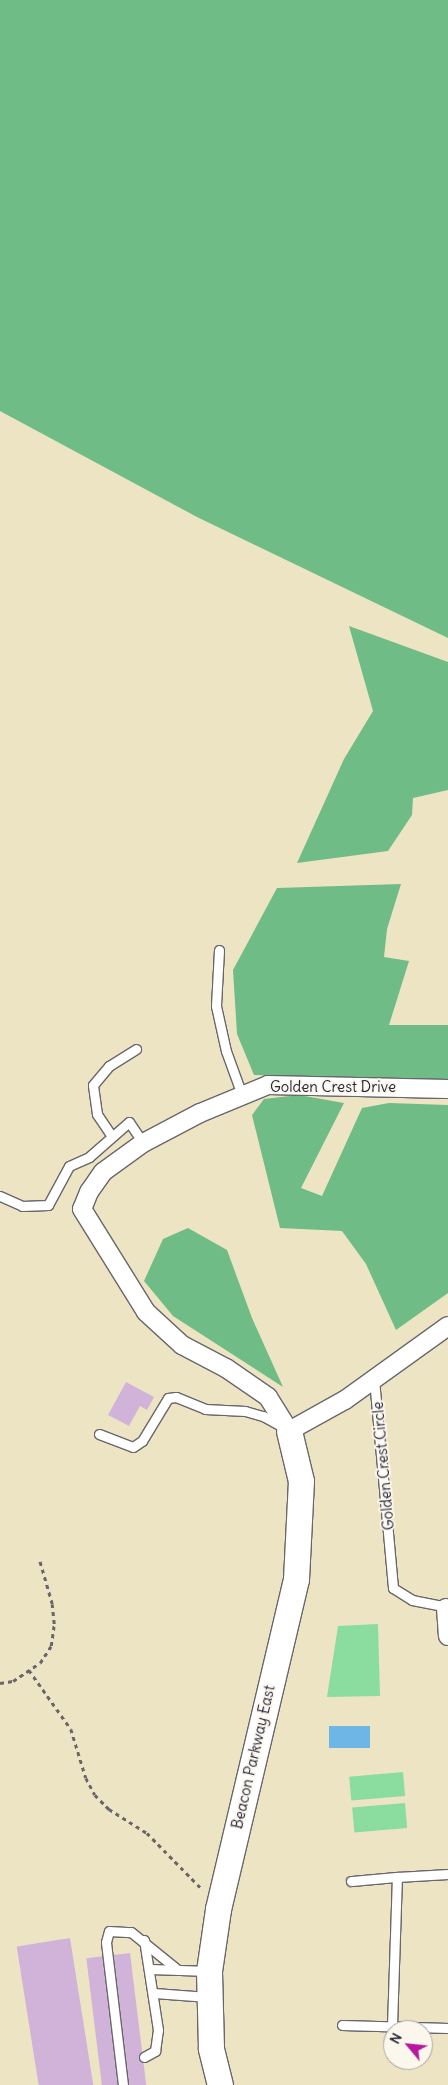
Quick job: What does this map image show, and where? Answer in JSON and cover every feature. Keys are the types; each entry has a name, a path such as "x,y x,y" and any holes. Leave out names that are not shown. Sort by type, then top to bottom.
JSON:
{"street":[{"name":"Golden Crest Drive","path":"289,1431 268,1397 226,1368 182,1345 146,1312 82,1209 89,1192 103,1172 143,1143 200,1113 268,1085 448,1089"},
{"path":"289,1431 374,1379 448,1326"},
{"name":"Beacon Parkway East","path":"220,2085 211,2048 209,1971 218,1909 296,1579 301,1481 289,1431"},
{"name":"Golden Crest Circle","path":"447,1608 448,1636"}],"lane":[{"path":"219,950 216,1006 226,1052 242,1095"},
{"path":"111,1135 97,1114 93,1085 108,1066 136,1049"},
{"path":"0,1196 22,1206 48,1205 69,1166 89,1157 111,1135 129,1122 143,1143"},
{"name":"Golden Crest Circle","path":"374,1379 393,1588 412,1600 447,1608"},
{"path":"99,1434 122,1446 134,1447 142,1441 168,1398 176,1397 205,1409 245,1411 263,1416 289,1431"},
{"path":"351,1881 448,1874"},
{"path":"392,2020 397,1877"},
{"path":"123,2085 106,1942 109,1932 119,1930 144,1940 178,1970"},
{"path":"144,1940 154,1993 158,2030 155,2051 144,2057"},
{"path":"150,1968 209,1971"},
{"path":"154,1993 210,1997"},
{"path":"342,2025 383,2026"},
{"path":"433,2027 448,2028"}],"path":[{"path":"0,1683 13,1681 40,1663 51,1646 54,1624 39,1559"},
{"path":"29,1670 71,1729 86,1778 95,1795 109,1809 147,1833 192,1876 218,1909"}],"green space":[{"path":"0,0 448,0 448,638 197,517 0,411"},
{"path":"349,626 448,662 448,790 413,798 412,815 388,851 297,863 344,759 373,711"},
{"path":"401,884 387,929 384,957 409,961 389,1025 448,1025 448,1081 254,1075 237,1034 233,970 277,888"},
{"path":"299,1095 344,1103 301,1188 322,1196 362,1108 389,1103 448,1105 448,1293 396,1330 366,1264 342,1231 280,1228 252,1115 264,1099"},
{"path":"188,1228 227,1250 252,1318 283,1387 173,1316 144,1281 163,1239"},
{"path":"378,1624 380,1696 327,1697 338,1626"},
{"path":"403,1772 405,1796 351,1801 349,1777"},
{"path":"405,1803 407,1828 354,1833 352,1808"}],"water":[{"path":"329,1726 370,1726 370,1748 329,1748"}],"building":[{"path":"126,1382 154,1397 147,1410 140,1406 129,1426 108,1415"},
{"path":"70,1938 93,2085 39,2085 17,1946"},
{"path":"130,1953 146,2085 102,2085 86,1958"}]}
